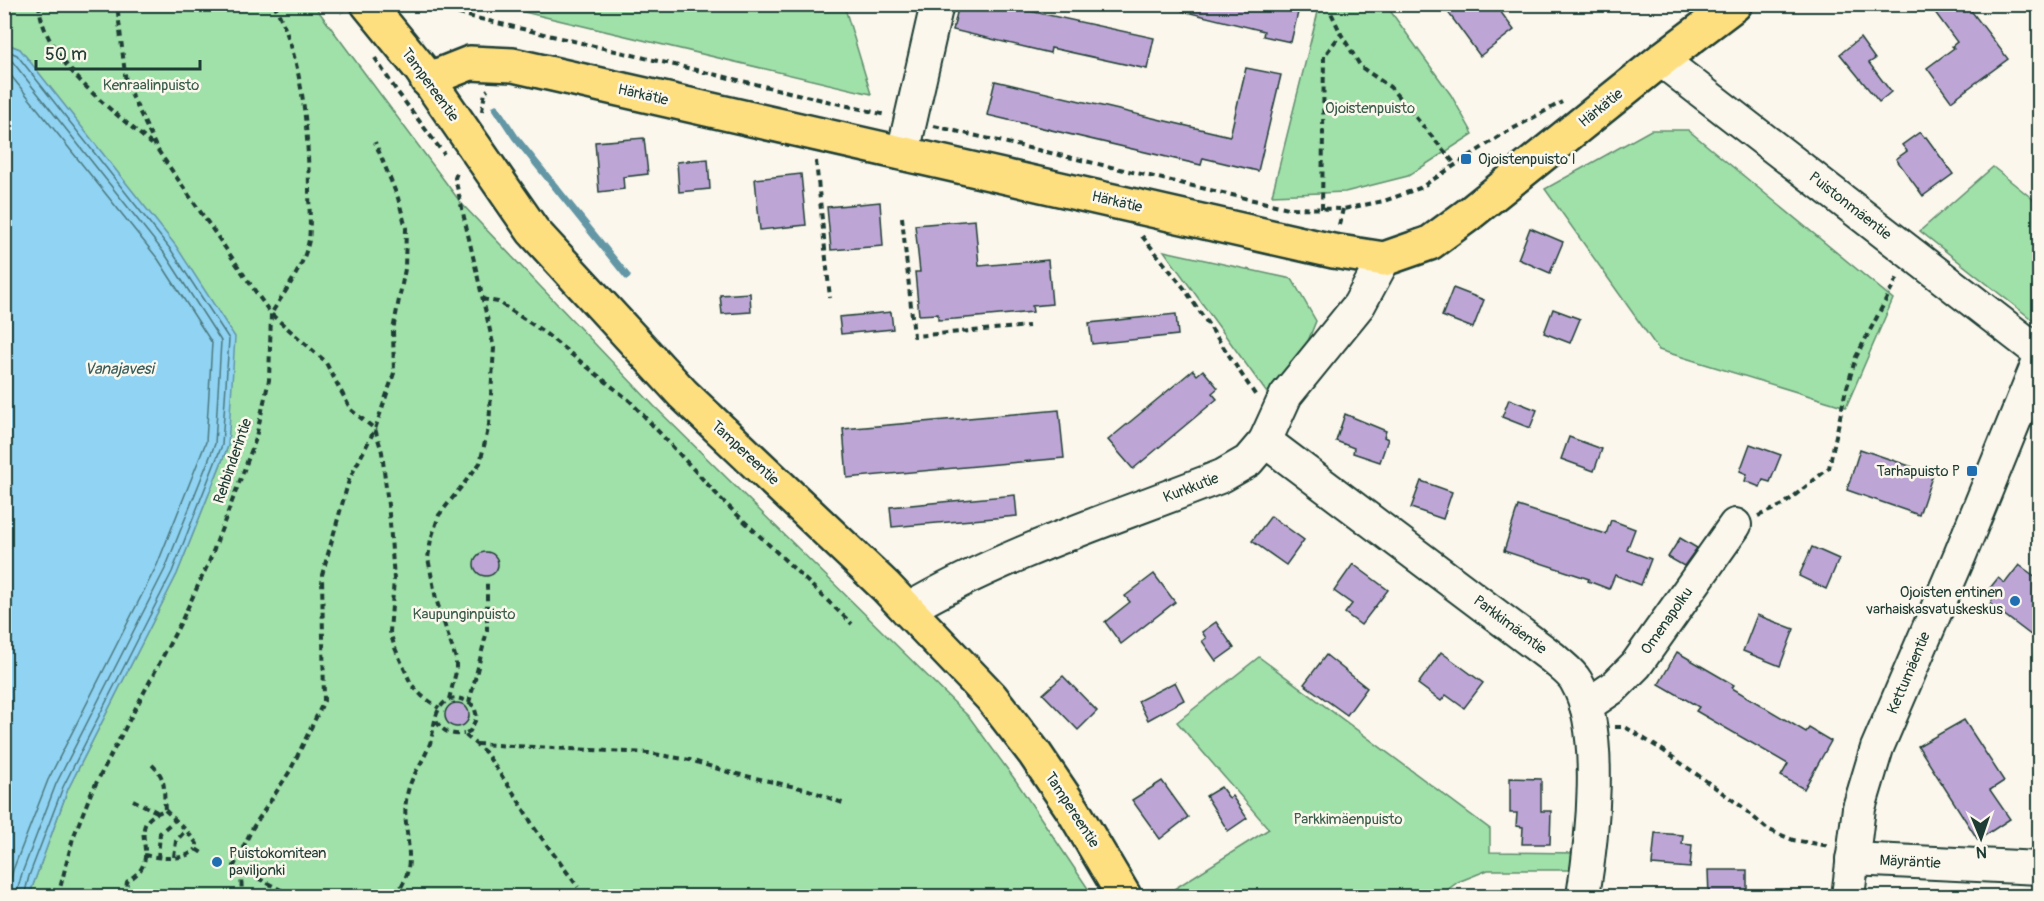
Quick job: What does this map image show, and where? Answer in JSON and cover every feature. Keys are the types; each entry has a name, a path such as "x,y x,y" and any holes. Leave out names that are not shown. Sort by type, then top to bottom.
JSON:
{"main road":[{"name":"Tampereentie","path":"368,4 420,68 533,231 683,394 885,586 991,697 1035,754 1073,810 1124,897"},
{"name":"Härkätie","path":"427,80 470,63 513,65 1344,254 1384,259 1430,243 1735,4"}],"street":[{"path":"903,153 937,4"},
{"name":"Puistonmäentie","path":"1661,60 2040,353"},
{"name":"Kurkkutie","path":"907,610 947,587 1023,554 1222,476 1248,461 1271,429 1286,395 1359,305 1384,259"},
{"name":"Kettumäentie","path":"1848,897 1843,853 1877,748 2040,358"},
{"name":"Parkkimäentie","path":"1271,429 1553,657 1575,680 1589,717 1593,798 1583,897"},
{"name":"Omenapolku","path":"1589,717 1636,665 1735,525"},
{"name":"Mäyräntie","path":"1843,853 2040,868"}],"path":[{"path":"39,4 47,35 72,71 157,149"},
{"path":"117,4 126,83 157,149 271,314 325,362 351,410 375,429 382,452 390,523 394,579 390,632 394,648 411,684 439,708"},
{"path":"271,314 298,269 309,241 310,217 308,147 297,65 284,23 274,4"},
{"path":"417,4 1288,208 1343,208 1384,201 1420,188 1503,134 1572,97"},
{"path":"1327,4 1341,34 1361,67 1390,87 1456,165"},
{"path":"1322,209 1323,56 1341,34"},
{"path":"814,133 831,298"},
{"path":"302,897 289,895 234,867 252,830 290,771 324,701 322,575 349,480 375,429 394,373 393,330 405,269 406,228 398,198 375,142"},
{"path":"382,897 401,887 407,877 409,842 405,820 410,779 430,744 439,708 449,699 456,672 456,659 436,599 428,558 431,538 439,515 480,463 489,425 494,348 454,178 458,170"},
{"path":"903,217 914,336 1029,326"},
{"path":"1138,231 1184,288 1258,398 1271,429"},
{"path":"1735,525 1783,505 1829,468 1845,394 1856,357 1900,272"},
{"path":"482,299 498,302 541,330 630,401 724,502 852,624"},
{"name":"Rehbinderintie","path":"58,897 73,838 91,793 181,622 209,562 255,441 269,380 271,314"},
{"path":"469,703 487,632 487,584"},
{"path":"435,720 441,729 454,735 470,731 477,717 474,706 460,698 449,699"},
{"path":"1589,717 1625,727 1664,751 1711,784 1767,829 1793,840 1843,853"},
{"path":"464,734 485,752 535,829 578,887"},
{"path":"476,744 648,753 690,760 728,772 809,790 845,804"},
{"path":"144,855 158,858 192,854 197,844 176,819 165,810 163,778 149,762"},
{"path":"133,800 156,812"},
{"path":"125,897 127,882 141,869 144,855 142,831 156,812 165,810"},
{"path":"158,858 160,833 176,819"},
{"path":"174,857 176,841 186,830"},
{"path":"196,849 202,853"},
{"path":"241,871 242,897"},
{"path":"401,887 406,897"}],"green space":[{"name":"Kaupunginpuisto","path":"4,5 314,5 461,203 654,406 970,718 1016,781 1093,896 29,896 68,789 177,574 228,446 20,49 5,43"},
{"path":"494,5 844,5 871,94 524,12"},
{"name":"Ojoistenpuisto","path":"1316,5 1386,5 1451,95 1473,134 1408,176 1345,192 1272,195 1319,8"},
{"path":"1651,130 1688,130 1893,299 1846,407 1659,350 1545,189"},
{"path":"1993,167 2039,204 2039,325 1920,231"},
{"path":"1164,251 1292,279 1316,321 1302,356 1267,393"},
{"name":"Parkkimäenpuisto","path":"1259,657 1490,829 1490,852 1577,853 1576,870 1488,870 1458,882 1439,896 1163,896 1269,829 1177,722"}],"water":[{"name":"Vanajavesi","path":"4,43 20,49 176,246 235,337 228,446 177,574 68,789 29,896 4,896"}],"building":[{"path":"959,4 998,4 1154,38 1147,69 1051,48 1050,53 953,30"},
{"path":"1182,4 1300,4 1291,42 1263,36 1264,31 1182,11"},
{"path":"1442,4 1495,4 1514,30 1480,56"},
{"path":"1929,4 1966,4 2008,59 1951,101 1927,68 1954,48 1952,46 1957,42"},
{"path":"1860,38 1875,59 1869,63 1891,92 1879,102 1840,54"},
{"path":"1246,68 1281,75 1258,171 1203,158 1201,165 987,115 995,81 1230,136"},
{"path":"1920,132 1953,174 1923,196 1896,159 1907,151 1902,145"},
{"path":"644,138 648,174 623,177 624,189 599,192 595,142"},
{"path":"708,159 710,189 679,192 677,162"},
{"path":"801,174 806,225 760,230 755,179"},
{"path":"880,202 883,246 831,250 827,207"},
{"path":"975,220 979,266 1048,260 1052,304 1032,306 1033,312 955,319 938,320 938,314 919,315 915,272 920,272 915,225"},
{"path":"1530,228 1563,242 1550,273 1518,259"},
{"path":"1453,288 1484,300 1473,328 1442,316"},
{"path":"750,293 751,312 722,314 720,295"},
{"path":"1553,309 1580,319 1570,343 1544,333"},
{"path":"891,312 893,329 841,334 839,317"},
{"path":"1176,314 1178,335 1092,344 1089,323"},
{"path":"1193,370 1197,375 1203,370 1218,388 1212,393 1217,399 1133,469 1108,440"},
{"path":"1509,399 1537,410 1530,428 1502,417"},
{"path":"1059,410 1064,458 847,478 843,429"},
{"path":"1345,414 1386,431 1384,437 1388,439 1380,462 1353,453 1354,448 1336,441"},
{"path":"1569,437 1602,449 1594,471 1561,459"},
{"path":"1750,444 1781,455 1770,482 1763,480 1760,487 1745,481 1747,474 1740,471"},
{"path":"1860,449 1933,474 1919,515 1847,490"},
{"path":"1421,481 1452,492 1443,519 1411,508"},
{"path":"1015,495 1017,516 892,527 890,507"},
{"path":"1518,506 1606,534 1611,520 1635,529 1627,550 1651,559 1641,585 1615,575 1609,589 1588,581 1589,579 1504,551"},
{"path":"1271,516 1304,540 1286,565 1252,541"},
{"path":"1680,538 1697,548 1684,566 1668,557"},
{"path":"1812,547 1839,559 1826,589 1799,576"},
{"path":"486,552 495,555 498,564 495,573 486,576 477,573 474,564 477,555"},
{"path":"1353,564 1388,590 1361,625 1345,613 1352,604 1334,591"},
{"name":"Ojoisten entinen varhaiskasvatuskeskus","path":"2019,565 2040,580 2040,642 1990,604 1993,599 1986,593 1998,578 2005,583"},
{"path":"1154,574 1175,602 1121,644 1105,622 1130,602 1125,596"},
{"path":"1757,615 1794,629 1780,666 1743,651"},
{"path":"1216,622 1234,648 1216,661 1202,641 1206,638 1202,632"},
{"path":"1441,652 1483,683 1464,708 1446,695 1441,701 1418,684"},
{"path":"1677,652 1734,685 1732,688 1806,732 1809,728 1831,741 1804,789 1781,776 1788,764 1696,711 1699,707 1659,684"},
{"path":"1326,655 1367,688 1347,715 1304,684"},
{"path":"1063,676 1097,711 1078,730 1043,694"},
{"path":"1175,682 1184,700 1148,720 1138,701"},
{"path":"457,703 465,707 469,715 465,723 457,727 449,723 445,715 449,707"},
{"path":"1964,720 2004,781 1990,790 2010,819 1978,840 1918,746"},
{"path":"1510,778 1541,779 1541,811 1551,811 1550,844 1522,844 1523,827 1516,826 1517,813 1510,813"},
{"path":"1162,781 1188,817 1160,839 1132,800"},
{"path":"1221,787 1229,798 1232,796 1247,818 1228,831 1206,796"},
{"path":"1655,833 1683,835 1682,844 1692,845 1690,868 1652,865"},
{"path":"1708,870 1747,870 1747,897 1709,897"}],"waterway":[{"path":"496,108 515,137 627,276"}],"place":[{"name":"Ojoistenpuisto I","path":"1466,159"},
{"name":"Tarhapuisto P","path":"1972,471"},
{"name":"Ojoisten entinen varhaiskasvatuskeskus","path":"2015,601"},
{"name":"Puistokomitean paviljonki","path":"217,862"}],"park label":[{"name":"Kenraalinpuisto","path":"151,85"}]}
